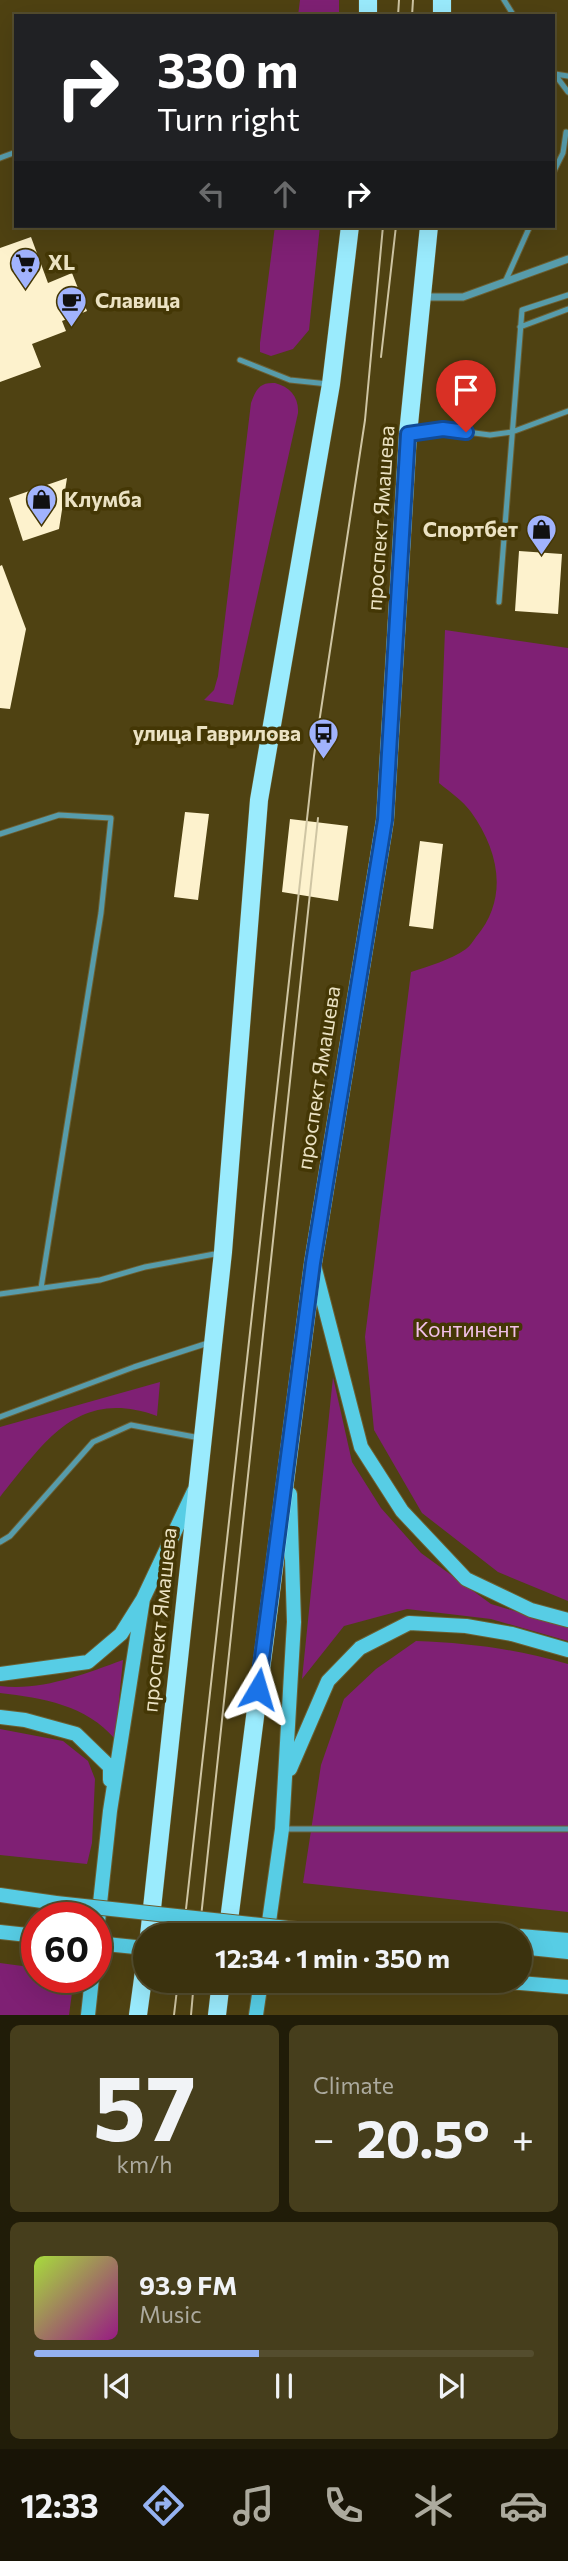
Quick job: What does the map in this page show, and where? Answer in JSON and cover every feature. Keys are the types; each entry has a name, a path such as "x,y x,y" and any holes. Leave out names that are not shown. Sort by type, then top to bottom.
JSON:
{"main road":[{"name":"проспект Ямашева","path":"150,1923 223,1252 258,800 331,384 350,228"},
{"name":"проспект Ямашева","path":"229,1923 313,1263 385,820 408,434 429,228"},
{"path":"313,1263 361,1447 402,1511 466,1579 531,1610 568,1620"},
{"path":"269,1923 282,1829 293,1622 288,1443"},
{"path":"0,1674 88,1662 121,1634 143,1599 197,1484"},
{"path":"100,1902 110,1811 143,1599"},
{"path":"285,1780 328,1681 360,1648 409,1623 477,1628 512,1634 568,1650"},
{"path":"0,1717 25,1720 76,1734 110,1767 110,1811"},
{"path":"0,1895 241,1923"},
{"path":"0,1931 21,1934"},
{"path":"532,1937 568,1940"},
{"path":"112,1943 133,1946"},
{"path":"532,1948 568,1952"},
{"path":"532,1984 568,1987"},
{"path":"88,2015 90,1993"},
{"path":"138,2015 141,1993"},
{"path":"217,2015 220,1993"},
{"path":"256,2015 259,1993"}],"street":[{"path":"422,297 463,297 568,259"}],"lane":[{"path":"555,74 568,92"},
{"path":"555,170 566,153 566,132"},
{"path":"505,282 529,228"},
{"path":"499,602 522,310 568,295"},
{"path":"520,327 568,309"},
{"path":"240,360 290,380 331,384"},
{"path":"408,434 443,429 490,435 512,432 568,411"},
{"path":"0,834 59,815 111,818 101,913 41,1288"},
{"path":"0,1294 100,1280 145,1267 223,1252"},
{"path":"0,1417 134,1367 214,1341"},
{"path":"0,1542 10,1536 93,1442 131,1425 203,1438"},
{"path":"282,1829 568,1829"}],"green space":[{"path":"300,0 339,0 339,14 298,14"},
{"path":"275,228 320,228 309,330 293,349 271,356 260,352"},
{"path":"275,383 292,394 297,402 298,413 233,705 204,700 214,690 218,676 251,403 259,388"},
{"name":"Континент","path":"445,630 568,648 568,1601 498,1572 422,1513 374,1430 365,1337 411,972 446,960 467,948 486,922 496,891 494,858 481,827 464,804 439,783"},
{"path":"333,1377 352,1462 381,1508 421,1553 491,1604 568,1627 568,1641 491,1619 407,1609 344,1626 302,1679"},
{"path":"160,1382 157,1416 129,1409 105,1409 84,1415 65,1425 48,1440 0,1497 0,1427"},
{"path":"416,1641 493,1648 568,1664 568,1912 303,1883 321,1765 344,1699 376,1669"},
{"path":"123,1660 115,1739 91,1718 63,1705 0,1693 0,1686 48,1684"},
{"path":"0,1729 63,1741 88,1761 95,1779 92,1843 87,1864 0,1855"},
{"path":"0,1963 21,1966 21,1993 72,1993 69,2015 0,2015"}],"building":[{"name":"XL","path":"31,237 48,283 72,273 87,311 62,321 66,331 32,344 41,367 0,382 0,248"},
{"path":"67,478 59,529 23,541 9,498"},
{"path":"519,551 562,554 558,614 515,611"},
{"path":"2,565 26,629 10,709 0,708"},
{"path":"185,812 209,814 198,900 174,897"},
{"path":"290,819 348,826 338,901 282,892"},
{"path":"420,841 443,844 433,929 409,926"}],"tram line":[{"path":"398,14 399,0"},
{"path":"412,14 413,0"},
{"path":"184,1923 314,756 365,420 383,228"},
{"path":"381,357 396,228"},
{"path":"200,1923 318,818"},
{"path":"174,2015 177,1993"},
{"path":"191,2015 193,1993"}],"place":[{"name":"XL","path":"25,290"},
{"name":"Славица","path":"72,328"},
{"name":"Клумба","path":"41,527"},
{"name":"Спортбет","path":"541,557"},
{"name":"улица Гаврилова","path":"324,761"}],"route":[{"path":"258,1689 313,1263 385,820 408,434 443,429 466,432"}]}
